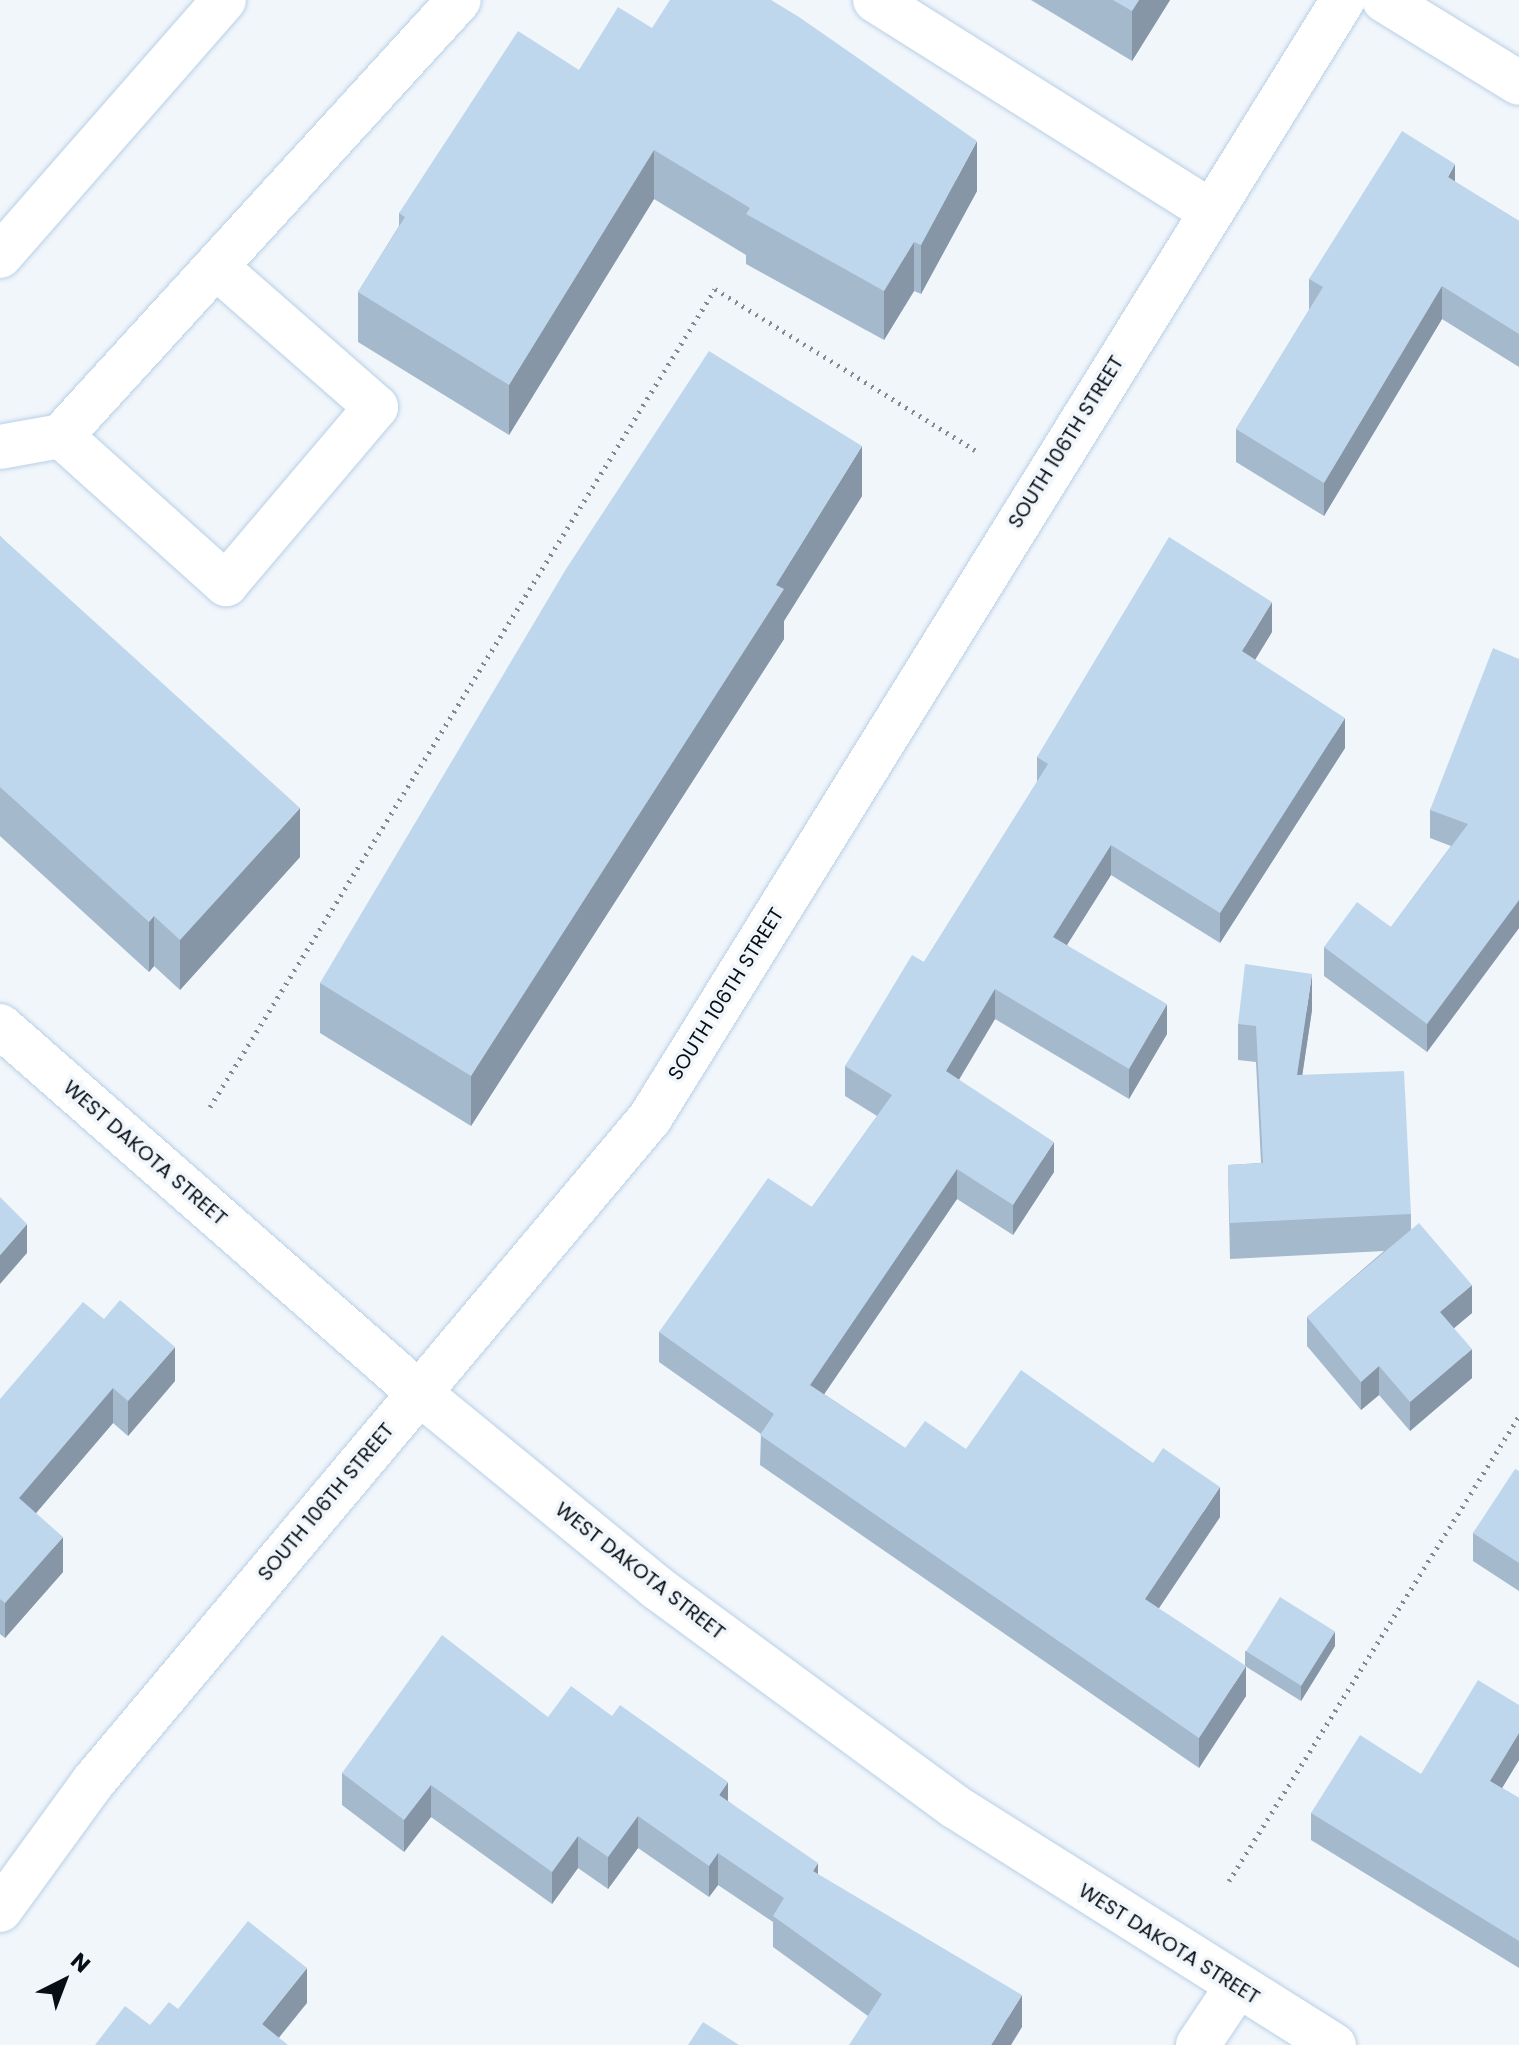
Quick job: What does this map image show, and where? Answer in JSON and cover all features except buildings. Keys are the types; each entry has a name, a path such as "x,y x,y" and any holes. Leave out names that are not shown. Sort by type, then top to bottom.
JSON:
{"street":[{"path":"0,256 224,0"},
{"path":"0,447 61,436 459,0"},
{"path":"875,0 1209,210"},
{"name":"SOUTH 106TH STREET","path":"0,1910 93,1782 650,1118 1209,210 1343,0"},
{"path":"1384,0 1519,83"},
{"path":"61,436 226,584 376,407 216,267"},
{"name":"WEST DAKOTA STREET","path":"0,1026 418,1392 656,1587 942,1797 1236,1988 1334,2045"},
{"path":"1198,2045 1236,1988"}],"path":[{"path":"210,1107 715,289 975,450"},
{"path":"1229,1881 1519,1416"}]}
